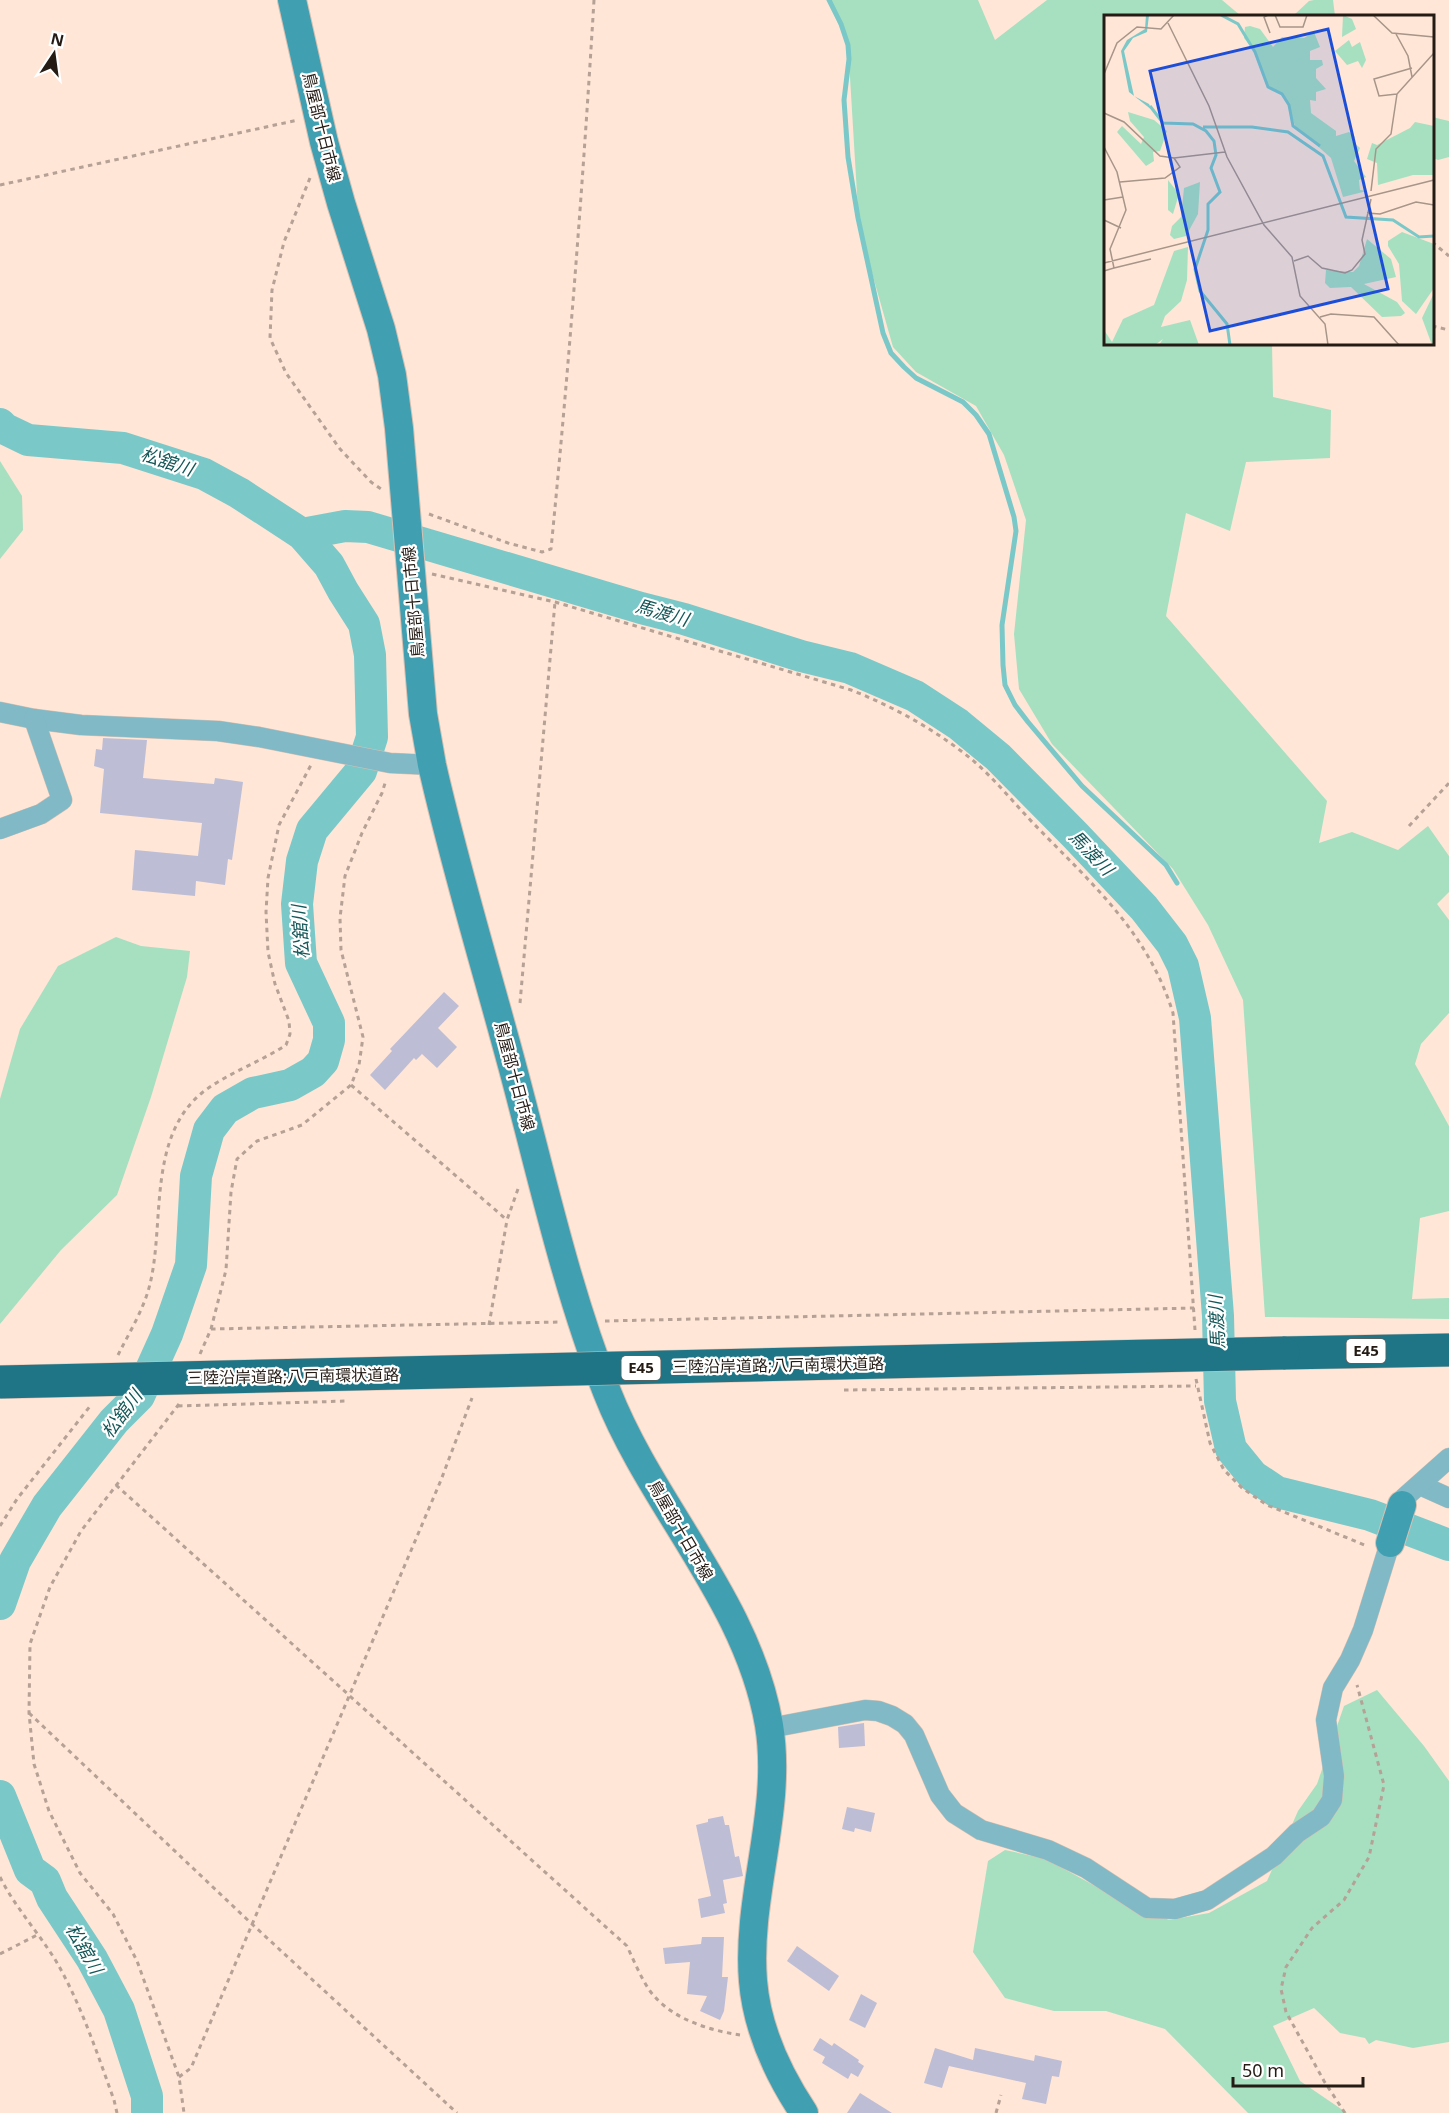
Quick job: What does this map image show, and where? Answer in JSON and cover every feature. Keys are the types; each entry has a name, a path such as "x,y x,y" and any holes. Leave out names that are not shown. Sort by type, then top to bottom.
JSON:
{"highway":[{"name":"三陸沿岸道路;八戸南環状道路","path":"0,1382 1449,1350"}],"main road":[{"name":"鳥屋部十日市線","path":"292,0 317,116 341,203 381,328 392,375 399,428 423,714 432,765 566,1269 607,1392 626,1435 731,1614 748,1649 764,1695 773,1752 772,1788 753,1949 755,1997 776,2065 804,2113"},
{"path":"1388,1548 1411,1495"}],"street":[{"path":"0,712 81,725 218,731 387,763 432,765"},
{"path":"0,829 41,814 62,800 34,719"},
{"path":"1411,1495 1449,1458"},
{"path":"1411,1495 1449,1497"},
{"path":"770,1728 865,1710 878,1711 892,1716 914,1735 940,1795 954,1813 981,1830 1048,1850 1086,1868 1147,1908 1175,1909 1207,1900 1274,1856 1297,1833 1321,1817 1332,1800 1334,1776 1326,1720 1334,1688 1363,1630 1388,1548"}],"path":[{"path":"310,175 281,252 272,290 270,338 286,373 340,449 371,482 405,509 508,543 542,552 551,549 566,404 584,172 594,0"},
{"path":"0,185 317,116"},
{"path":"1434,244 1449,256"},
{"path":"1434,326 1449,330"},
{"path":"410,563 555,602 851,690 885,704 928,728 971,759 1117,910 1148,952 1168,996 1173,1013 1195,1330"},
{"path":"519,1009 555,602"},
{"path":"114,1361 149,1287 156,1257 162,1177 170,1139 183,1113 203,1092 286,1045 290,1034 289,1021 275,984 268,952 266,912 268,878 279,825 325,750"},
{"path":"387,763 382,793 362,833 345,876 340,918 340,950 363,1037 359,1065 351,1085 302,1125 257,1140 237,1159 231,1192 226,1270 211,1329 489,1325 1194,1308"},
{"path":"1409,826 1449,783"},
{"path":"351,1085 507,1220"},
{"path":"489,1325 507,1220 521,1182 538,1166"},
{"path":"1196,1375 1196,1386 1210,1443 1224,1470 1242,1488 1267,1505 1388,1548"},
{"path":"841,1390 1196,1386"},
{"path":"179,2077 191,2068 254,1925 441,1480 472,1398"},
{"path":"0,1526 17,1499 93,1402"},
{"path":"178,1406 81,1531 50,1587 30,1644 29,1713 34,1764 49,1811 80,1873 114,1914 137,1960 179,2077 184,2113"},
{"path":"116,1485 348,1697 627,1946 651,1992 668,2008 687,2020 716,2032 741,2035 763,2029"},
{"path":"1345,2113 1324,2081 1286,2012 1281,1989 1286,1967 1305,1938 1312,1928 1344,1900 1369,1857 1384,1785 1350,1660"},
{"path":"29,1713 457,2113"},
{"path":"0,1877 7,1892 56,1961 83,2015 117,2113"},
{"path":"0,1954 37,1935"},
{"path":"996,2113 1001,2095"}],"green space":[{"path":"827,0 978,0 995,40 1047,0 1222,0 1240,15 1104,15 1104,345 1272,345 1273,397 1331,410 1330,458 1246,462 1230,531 1186,513 1166,616 1327,801 1319,843 1352,832 1398,850 1428,826 1449,856 1449,892 1437,904 1449,920 1449,1013 1421,1044 1415,1064 1449,1126 1449,1211 1420,1218 1412,1299 1449,1298 1449,1319 1265,1317 1243,1000 1208,925 1173,869 1052,744 1019,689 1014,634 1026,520 1004,455 976,406 916,372 893,347 859,227 848,44"},
{"path":"1333,0 1335,15 1294,15 1309,1"},
{"path":"1434,117 1449,121 1449,157 1438,160 1434,158"},
{"path":"0,461 22,496 23,530 0,559"},
{"path":"116,937 141,946 190,951 187,977 151,1097 117,1195 61,1250 0,1324 0,1099 20,1029 58,966"},
{"path":"1377,1690 1424,1746 1449,1781 1449,2042 1413,2048 1376,2040 1369,2044 1365,2038 1340,2033 1314,2008 1273,2026 1300,2081 1347,2113 1248,2113 1165,2029 1106,2011 1054,2011 1005,1998 973,1952 988,1861 1005,1850 1046,1859 1115,1897 1169,1920 1209,1913 1267,1881 1298,1811 1317,1784 1344,1706"}],"building":[{"path":"103,738 147,740 143,778 214,784 215,778 243,782 232,860 228,859 225,885 196,881 195,896 132,890 135,850 198,856 202,823 100,813 104,769 94,766 96,749 102,750"},
{"path":"444,992 459,1006 438,1028 457,1047 437,1068 422,1054 416,1060 414,1058 385,1090 370,1075 392,1051 390,1049"},
{"path":"864,1723 865,1746 839,1748 838,1727"},
{"path":"847,1807 875,1813 871,1832 855,1828 854,1832 842,1829"},
{"path":"723,1816 725,1825 729,1825 735,1857 739,1856 743,1876 723,1880 727,1903 723,1904 725,1913 701,1918 698,1899 711,1896 696,1825 708,1822 708,1819"},
{"path":"702,1937 724,1937 722,1977 728,1977 724,2011 720,2020 700,2011 707,1996 687,1994 690,1962 665,1964 663,1948 701,1944"},
{"path":"797,1946 839,1976 829,1991 787,1961"},
{"path":"861,1994 877,2003 865,2028 849,2020"},
{"path":"820,2038 832,2046 834,2043 859,2060 858,2062 864,2066 858,2077 851,2073 848,2079 822,2063 825,2057 813,2050"},
{"path":"935,2048 973,2060 975,2048 1034,2061 1035,2055 1062,2061 1059,2077 1052,2076 1046,2104 1022,2099 1026,2083 949,2066 942,2088 924,2083"},
{"path":"860,2093 892,2113 847,2113"}],"waterway":[{"path":"829,0 848,45 849,59 844,100 848,157 858,218 883,333 891,353 916,378 963,402 976,415 989,434 1014,517 1016,531 1002,625 1005,685 1015,705 1082,786 1166,865 1177,883"},
{"name":"松舘川","path":"0,424 5,429 28,440 123,448 204,474 239,493 302,534 329,565 364,624 370,655 372,737 361,771 312,830 302,861 297,904 301,963 329,1023 329,1040 323,1061 313,1072 290,1085 253,1093 225,1109 209,1130 196,1176 191,1265 167,1334 139,1396 114,1421 47,1506 15,1561 0,1604"},
{"name":"馬渡川","path":"302,534 345,526 368,527 684,619 801,656 850,668 915,696 958,724 998,757 1144,908 1172,944 1183,966 1195,1018 1218,1316 1220,1401 1231,1449 1253,1476 1277,1492 1370,1515 1449,1545"},
{"name":"松舘川","path":"0,1796 30,1870 45,1881 52,1898 92,1959 119,2010 147,2096 147,2113"}]}
